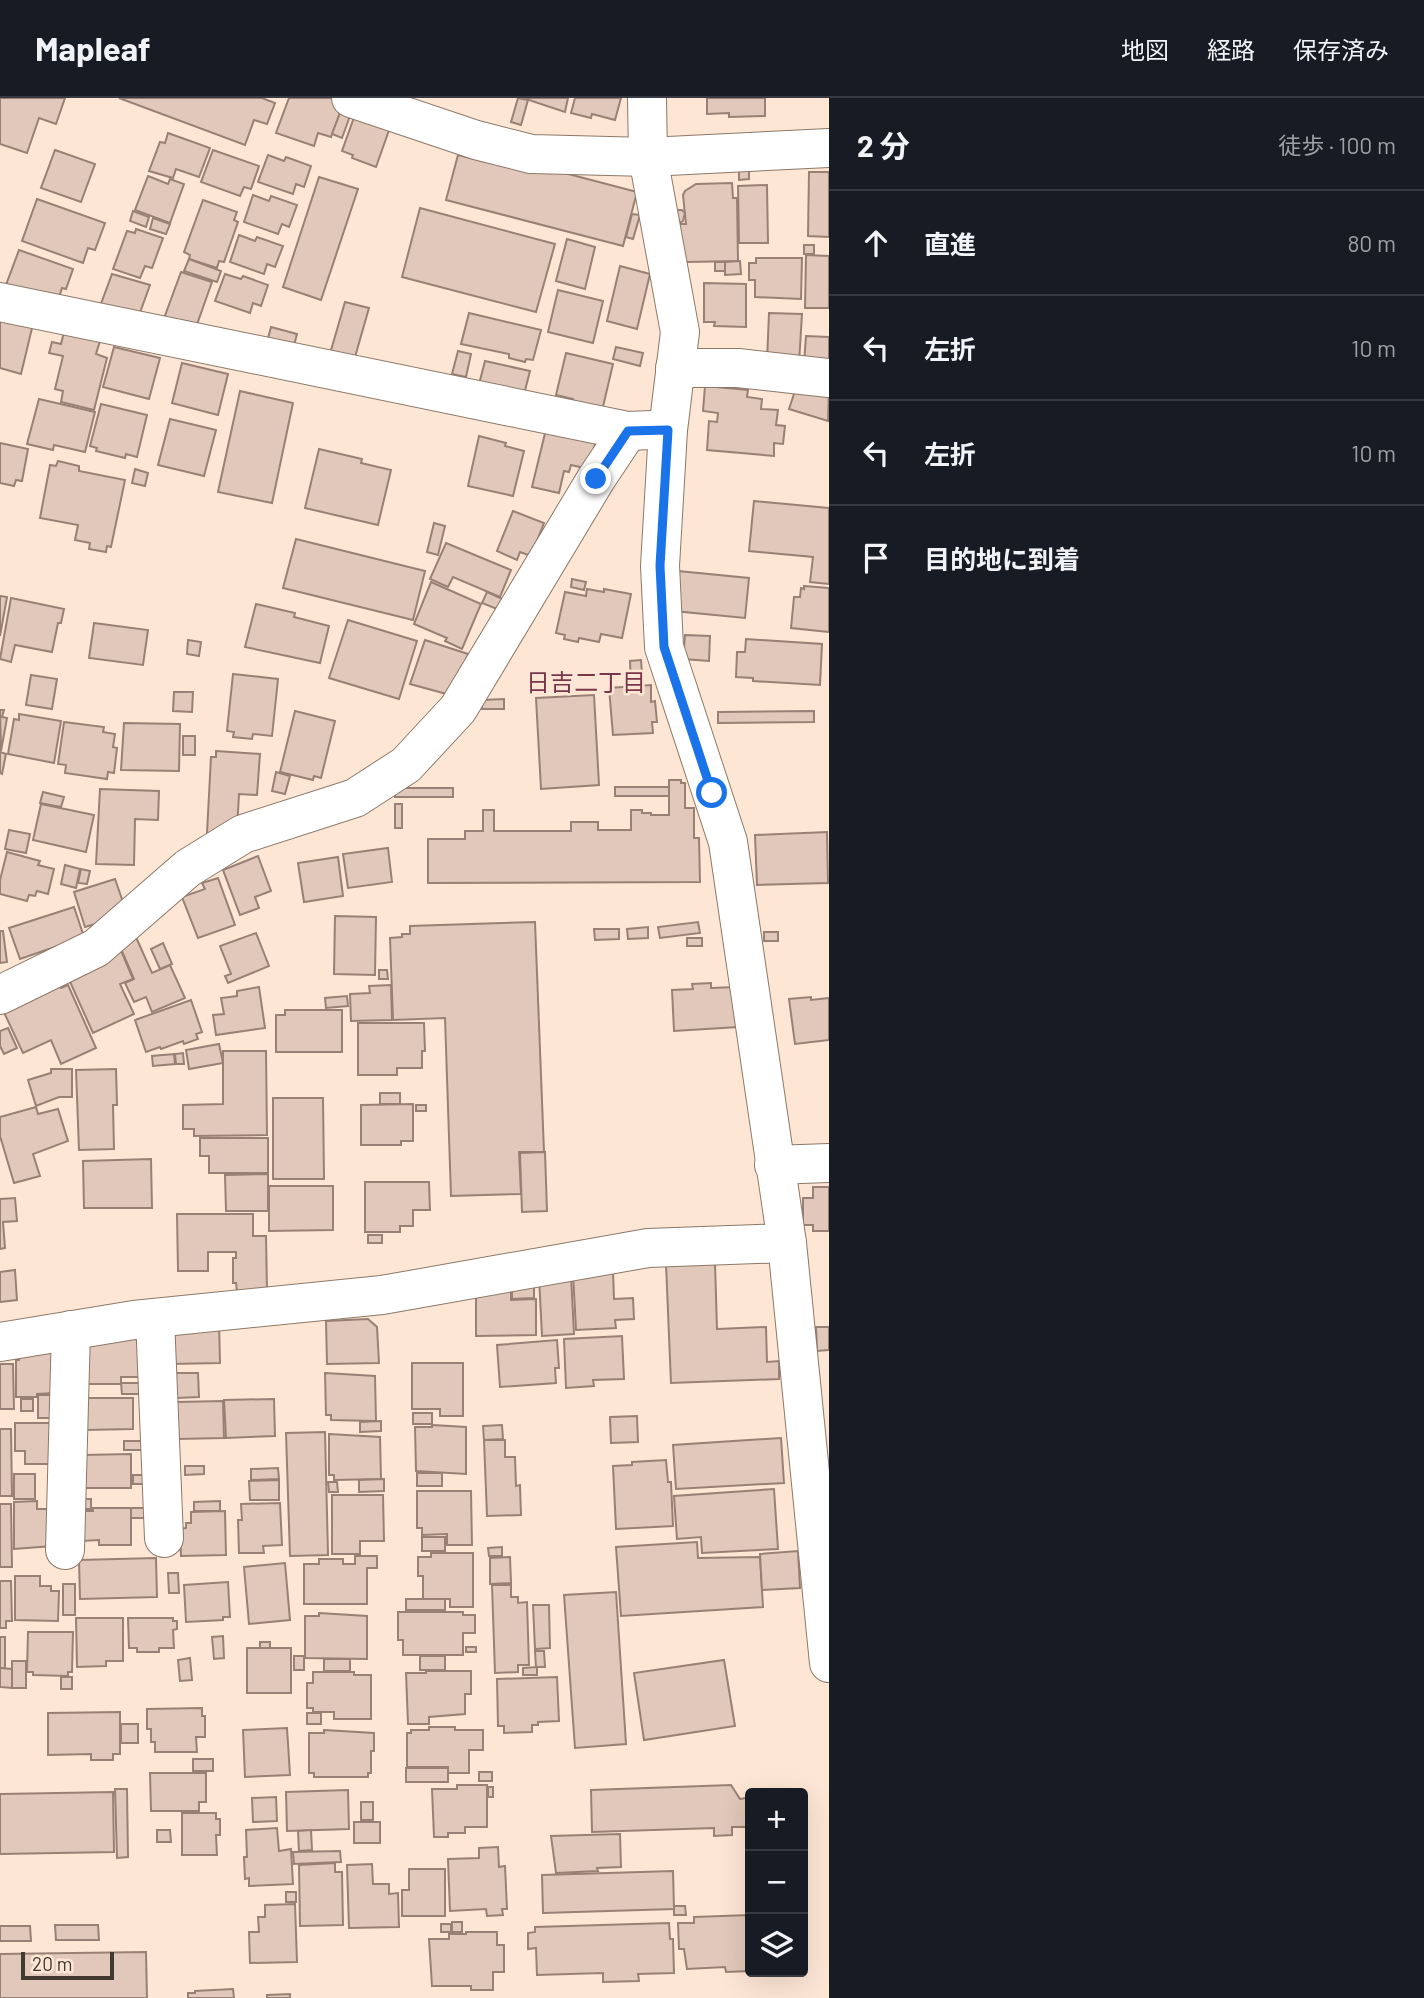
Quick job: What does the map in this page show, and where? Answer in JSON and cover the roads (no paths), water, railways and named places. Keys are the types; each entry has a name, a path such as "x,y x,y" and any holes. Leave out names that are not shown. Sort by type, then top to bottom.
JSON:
{"street":[{"path":"351,98 475,139 531,154 648,157 829,148"},
{"path":"647,98 648,157 680,332 668,430 660,566 664,647 728,842 787,1243 829,1663"},
{"path":"0,302 628,431 668,430"},
{"path":"675,369 738,368 829,378"},
{"path":"0,995 96,948 188,868 243,834 355,798 406,765 458,709 596,479 628,431"},
{"path":"775,1165 829,1163"},
{"path":"0,1342 155,1318 382,1295 648,1248 787,1243"},
{"path":"155,1318 164,1538"},
{"path":"65,1550 71,1330"}],"district":[{"name":"日吉二丁目","path":"586,681"}]}
